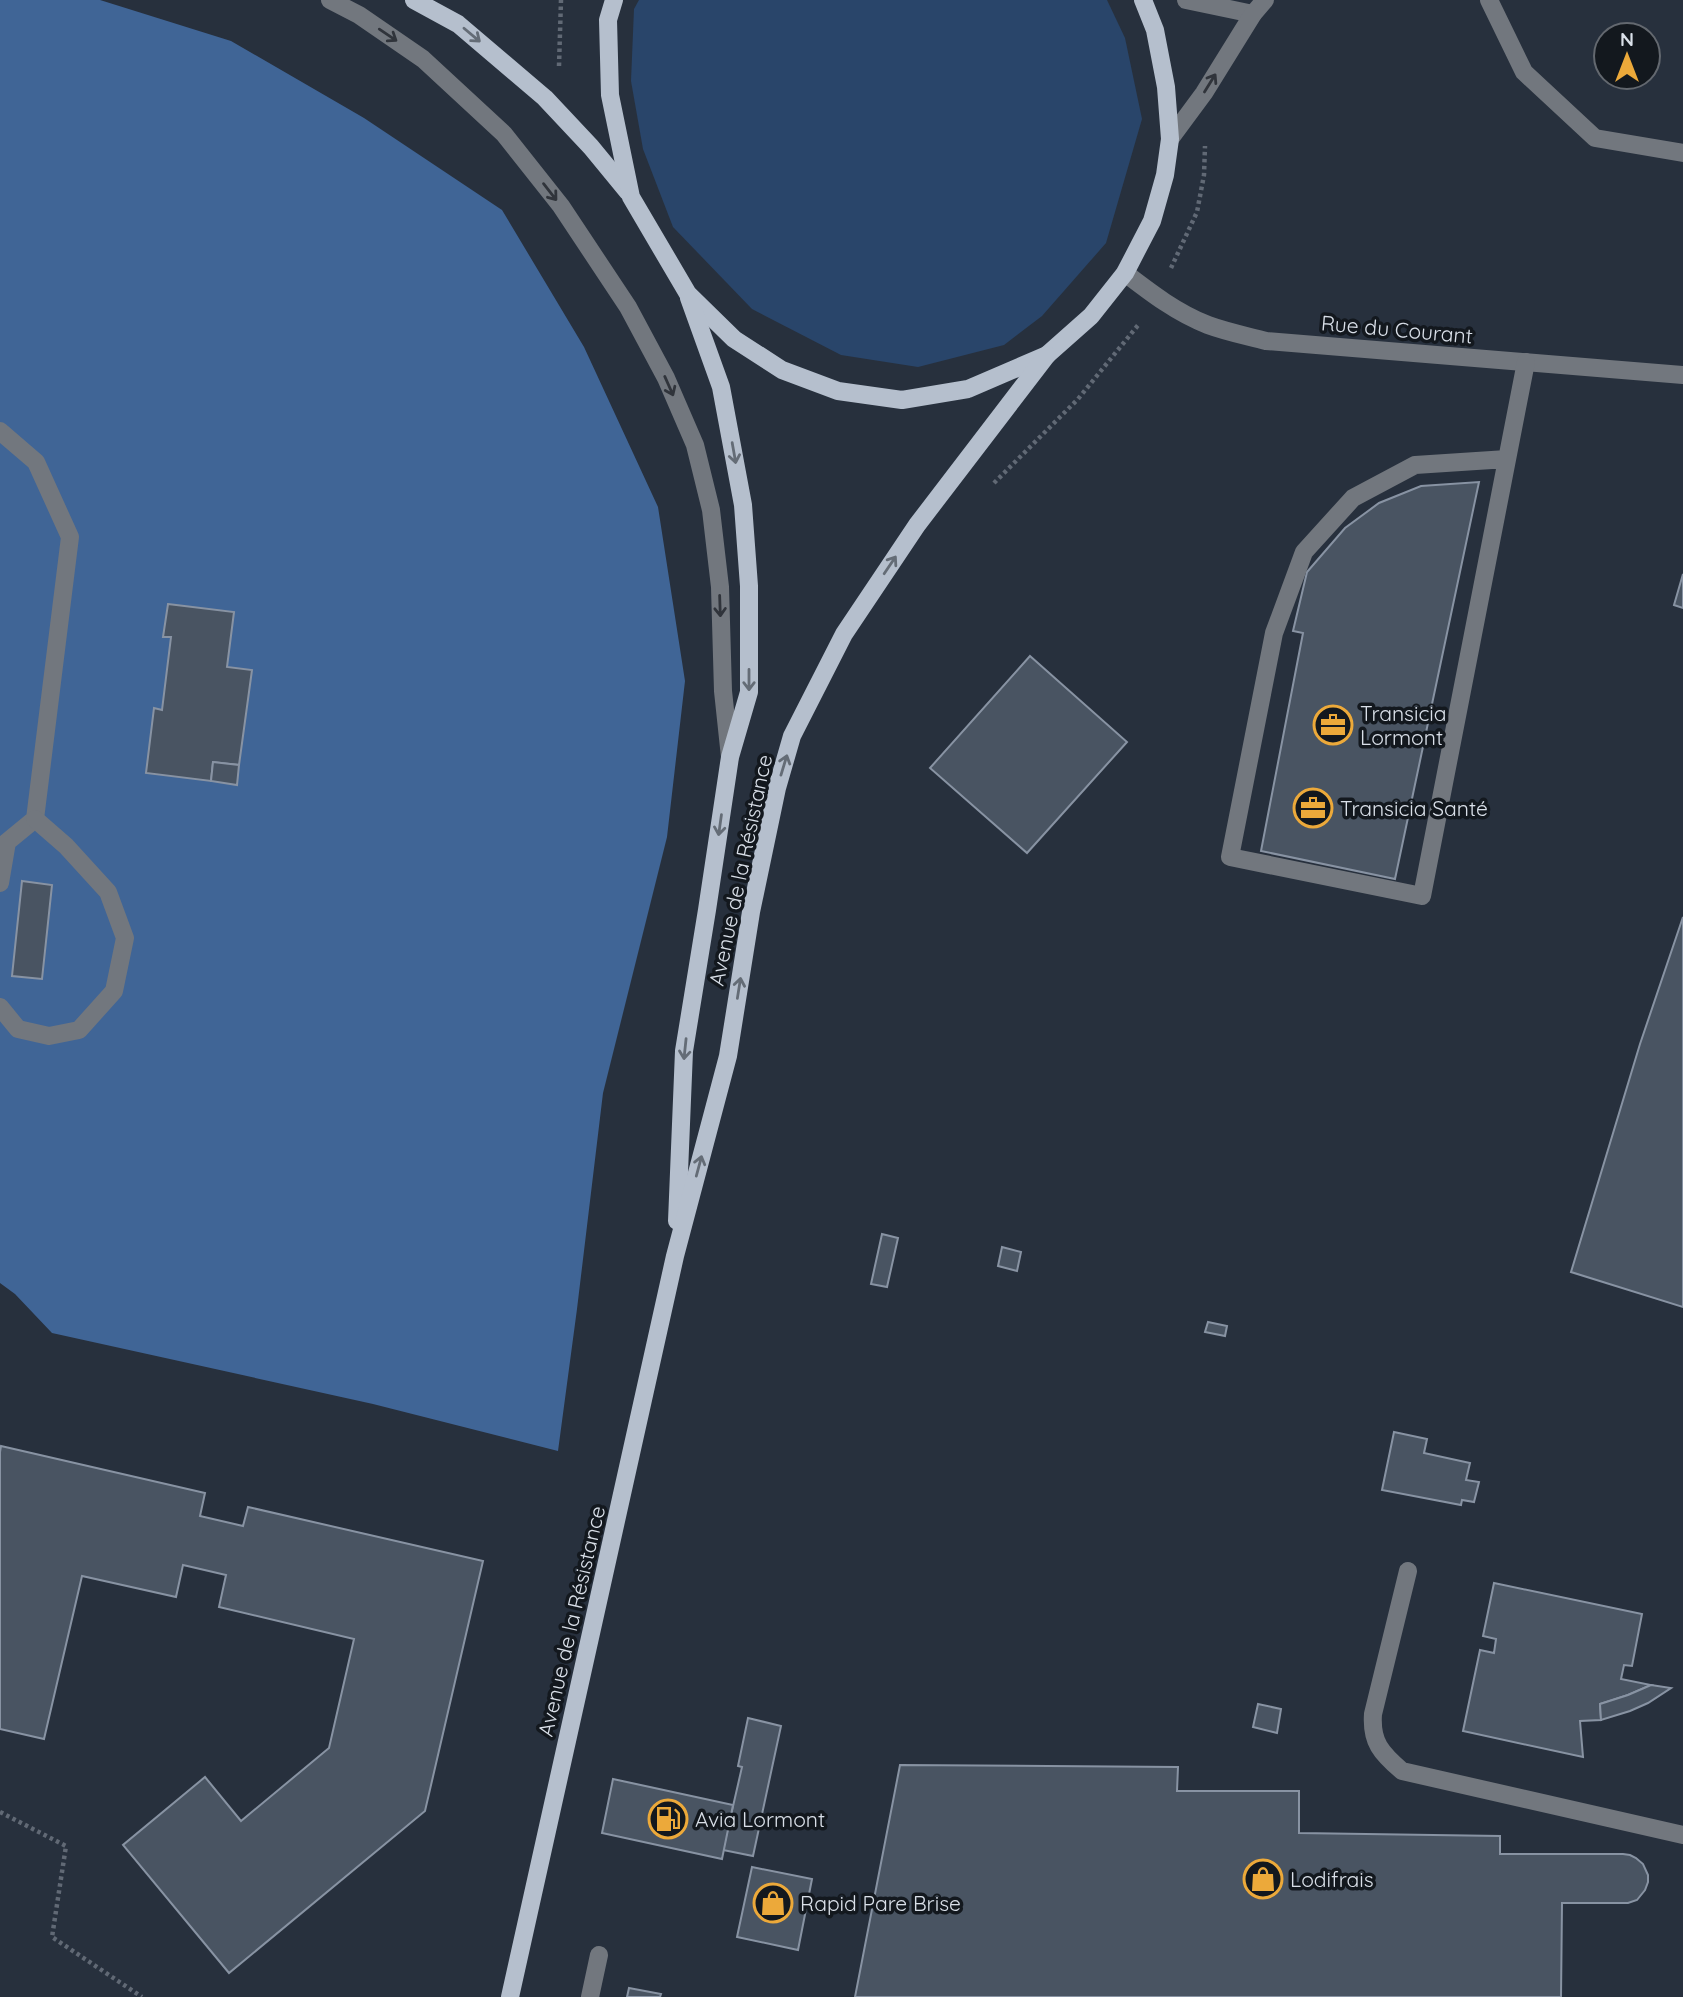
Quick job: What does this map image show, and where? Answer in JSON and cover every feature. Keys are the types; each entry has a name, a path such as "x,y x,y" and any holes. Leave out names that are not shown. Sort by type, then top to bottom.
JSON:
{"main road":[{"path":"414,0 458,24 545,98 591,147 632,197 688,294 734,339 782,370 838,391 902,400 968,389 1047,355 1091,316 1125,273 1152,221 1165,175 1170,139 1166,87 1154,30 1143,0"},
{"path":"614,0 608,20 610,95 632,197"},
{"name":"Avenue de la Résistance","path":"675,1256 684,1051 730,757 749,692 749,586 743,505 721,387 688,294"},
{"name":"Avenue de la Résistance","path":"510,1997 675,1256 728,1056 751,912 777,788 792,736 844,634 916,525 1047,355"}],"street":[{"name":"Avenue de la Résistance","path":"330,0 359,15 423,59 504,134 561,206 628,307 666,378 695,445 711,510 720,587 723,691 730,757"},
{"path":"1186,0 1253,14"},
{"path":"1170,139 1204,93 1253,14 1265,0"},
{"path":"1489,0 1524,72 1595,138 1683,153"},
{"name":"Rue du Courant","path":"1125,273 1181,312 1210,325 1266,341 1683,375"},
{"path":"1507,459 1415,465 1353,498 1304,552 1274,633 1230,857 1422,896 1526,362"},
{"path":"0,431 36,462 70,537 35,819 7,842 0,883"},
{"path":"0,1007 18,1029 49,1036 79,1030 114,991 125,938 108,892 66,846 35,819"},
{"path":"1408,1571 1373,1714 1372,1730 1381,1753 1402,1771 1683,1835"},
{"path":"590,1997 599,1955"}],"path":[{"path":"0,1812 66,1846 52,1937 142,1997"}],"shaded area":[{"path":"0,0 100,0 231,41 364,118 502,210 584,347 658,507 685,681 667,837 603,1093 558,1451 373,1404 52,1333 15,1294 0,1283"},
{"path":"639,0 1107,0 1125,38 1142,119 1106,243 1042,316 1004,345 918,367 841,355 752,309 673,227 643,149 631,81 634,9"}],"building":[{"path":"1479,482 1395,879 1261,851 1303,633 1293,631 1307,572 1345,528 1379,503 1421,486"},
{"path":"1683,574 1683,608 1674,605"},
{"path":"168,604 234,612 227,667 252,670 239,765 213,762 211,781 146,773 154,708 162,710 171,637 163,637"},
{"path":"1030,656 1127,742 1027,853 930,768"},
{"path":"213,762 239,765 237,785 211,781"},
{"path":"22,881 52,885 42,979 12,976"},
{"path":"1683,917 1683,1307 1571,1272 1640,1044"},
{"path":"882,1234 898,1238 887,1287 871,1284"},
{"path":"1002,1247 1021,1252 1017,1271 998,1266"},
{"path":"1208,1322 1227,1326 1225,1336 1205,1332"},
{"path":"1394,1432 1427,1439 1424,1453 1470,1463 1466,1480 1479,1482 1474,1502 1462,1500 1461,1505 1382,1490"},
{"path":"1,1446 205,1493 200,1516 243,1526 248,1507 483,1561 425,1811 229,1973 123,1845 205,1777 241,1821 329,1748 354,1639 219,1607 226,1575 183,1565 176,1597 82,1576 44,1739 0,1729"},
{"path":"1494,1583 1642,1614 1632,1666 1624,1665 1621,1679 1651,1685 1600,1704 1601,1720 1580,1721 1583,1757 1463,1731 1480,1650 1494,1653 1496,1639 1483,1636"},
{"path":"1651,1685 1671,1688 1648,1703 1601,1720 1600,1704"},
{"path":"1258,1704 1281,1709 1277,1733 1253,1727"},
{"path":"748,1718 781,1726 753,1856 723,1850 742,1767 738,1766"},
{"name":"Lodifrais","path":"900,1765 1178,1767 1177,1791 1299,1791 1299,1833 1500,1836 1500,1854 1630,1855 1643,1864 1648,1882 1637,1900 1628,1903 1562,1903 1561,1997 855,1997"},
{"name":"Avia Lormont","path":"613,1779 733,1805 722,1859 602,1833"},
{"path":"752,1867 812,1879 798,1950 737,1937"},
{"path":"629,1988 661,1994 660,1997 627,1997"}],"place":[{"name":"Transicia Lormont","path":"1333,725"},
{"name":"Transicia Santé","path":"1313,808"},
{"name":"Avia Lormont","path":"668,1819"},
{"name":"Lodifrais","path":"1263,1879"},
{"name":"Rapid Pare Brise","path":"773,1903"}]}
